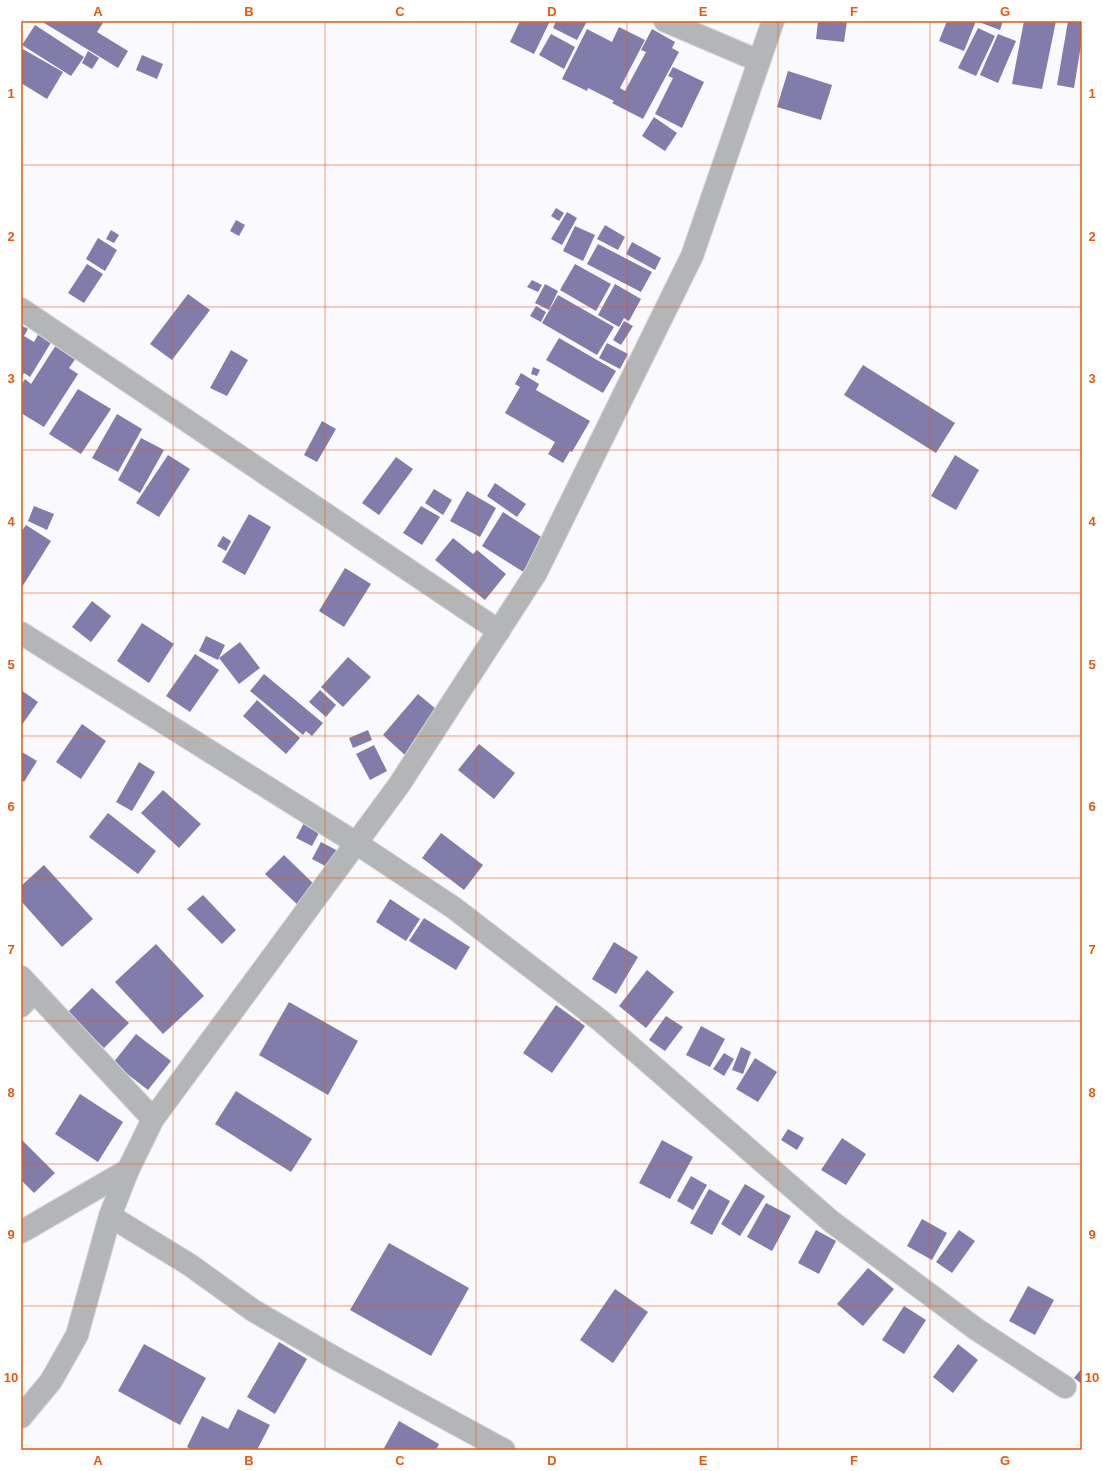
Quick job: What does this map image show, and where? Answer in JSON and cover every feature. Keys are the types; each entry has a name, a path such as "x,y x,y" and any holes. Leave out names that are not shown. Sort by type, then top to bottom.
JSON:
{"street":[{"path":"665,21 759,61"},
{"path":"21,1417 51,1381 77,1335 110,1216 128,1170 153,1119 399,785 536,573 692,256 773,21"},
{"path":"21,309 499,631"},
{"path":"21,633 356,843 454,908 601,1021 832,1222 976,1329 1065,1387"},
{"path":"25,991 153,1119"},
{"path":"21,1232 128,1170"},
{"path":"110,1216 190,1265 254,1311 335,1358 504,1450"}],"building":[{"path":"41,21 99,21 103,23 97,32 128,51 118,68"},
{"path":"520,21 550,21 534,54 510,42"},
{"path":"556,21 587,21 577,40 553,28"},
{"path":"818,21 847,21 844,42 816,39"},
{"path":"947,21 976,21 964,51 939,41"},
{"path":"1003,21 1000,30 979,22"},
{"path":"1024,21 1056,21 1042,89 1012,84"},
{"path":"1068,21 1082,21 1082,39 1074,88 1057,85"},
{"path":"35,25 84,57 71,76 22,45"},
{"path":"619,27 645,40 620,88 625,91 646,52 641,50 652,29 675,42 672,48 679,52 643,119 612,103 614,101 588,88 587,91 562,79 587,29 612,42"},
{"path":"978,28 995,36 976,76 958,68"},
{"path":"551,34 575,47 564,69 539,55"},
{"path":"998,34 1016,41 998,83 980,75"},
{"path":"21,48 63,72 47,99 21,83"},
{"path":"88,51 99,58 92,69 82,63"},
{"path":"142,55 163,64 157,79 136,70"},
{"path":"673,67 704,82 682,128 655,114 673,78 668,76"},
{"path":"788,71 832,85 821,120 777,107"},
{"path":"654,117 677,133 665,151 642,136"},
{"path":"556,208 564,213 559,221 551,216"},
{"path":"567,212 577,218 562,245 551,239"},
{"path":"236,220 245,225 239,236 230,231"},
{"path":"605,225 625,237 618,250 597,239"},
{"path":"575,226 595,235 583,261 563,251"},
{"path":"111,230 119,235 114,243 106,239"},
{"path":"98,238 117,250 105,271 86,259"},
{"path":"632,242 661,258 655,270 626,254"},
{"path":"598,244 652,272 641,292 587,264"},
{"path":"87,264 103,274 84,303 68,293"},
{"path":"575,264 611,284 596,311 560,290"},
{"path":"532,280 542,285 538,292 527,287"},
{"path":"545,284 558,291 549,310 535,303"},
{"path":"615,284 641,299 629,321 624,318 619,327 598,315"},
{"path":"188,294 210,310 172,360 150,344"},
{"path":"558,295 614,327 597,355 542,323"},
{"path":"536,306 546,312 541,322 530,316"},
{"path":"624,321 633,326 621,345 613,340"},
{"path":"21,325 28,329 24,336 34,342 39,333 52,341 30,377 24,373 21,378"},
{"path":"559,338 616,371 603,393 546,360"},
{"path":"607,343 628,354 620,369 599,358"},
{"path":"56,345 76,358 69,368 78,374 44,427 21,413 21,385 25,379 31,384"},
{"path":"231,350 248,360 227,396 210,388"},
{"path":"863,365 955,423 936,453 844,395"},
{"path":"533,367 540,370 537,376 531,374"},
{"path":"521,373 539,384 536,390 590,421 572,452 570,451 563,463 548,454 555,442 505,413 520,387 515,384"},
{"path":"78,389 111,409 81,454 49,434"},
{"path":"117,414 142,429 118,472 92,458"},
{"path":"322,421 336,429 317,462 304,455"},
{"path":"141,438 164,450 140,493 118,480"},
{"path":"168,455 190,469 159,517 136,503"},
{"path":"955,455 979,470 956,510 931,496"},
{"path":"396,457 413,469 379,515 362,503"},
{"path":"495,483 526,504 517,517 487,496"},
{"path":"434,489 452,500 443,515 425,503"},
{"path":"467,491 496,508 480,537 450,521"},
{"path":"34,506 54,514 47,530 28,521"},
{"path":"421,506 440,517 422,545 403,533"},
{"path":"503,512 546,540 525,573 482,546"},
{"path":"249,514 271,527 245,575 222,562"},
{"path":"26,525 51,541 21,587 21,532"},
{"path":"223,536 231,541 226,551 217,546"},
{"path":"453,538 473,554 477,550 506,574 485,600 435,560"},
{"path":"345,568 371,584 344,627 319,611"},
{"path":"92,601 111,616 91,642 72,627"},
{"path":"142,623 174,644 149,683 117,661"},
{"path":"206,636 225,645 218,660 199,651"},
{"path":"240,642 260,668 239,684 219,658"},
{"path":"195,654 219,670 190,712 166,696"},
{"path":"348,657 371,677 343,707 321,687"},
{"path":"264,674 323,723 312,736 306,731 303,735 250,691"},
{"path":"21,690 38,702 21,726"},
{"path":"320,690 336,705 326,717 309,702"},
{"path":"418,694 442,714 406,756 383,735"},
{"path":"257,700 300,738 286,754 243,716"},
{"path":"82,724 106,741 81,779 56,762"},
{"path":"368,730 372,740 353,748 349,738"},
{"path":"479,744 515,773 494,799 458,770"},
{"path":"374,745 387,771 370,780 356,754"},
{"path":"22,752 37,761 24,782 21,780"},
{"path":"139,762 155,772 132,811 116,802"},
{"path":"163,790 201,824 179,848 141,813"},
{"path":"108,813 156,851 138,874 89,837"},
{"path":"305,821 321,829 312,846 296,838"},
{"path":"441,833 483,865 464,890 422,858"},
{"path":"321,842 338,851 329,868 312,859"},
{"path":"284,855 318,888 300,907 265,874"},
{"path":"44,865 93,919 62,947 21,901 21,886"},
{"path":"203,895 236,930 222,944 187,909"},
{"path":"390,899 420,919 406,941 376,922"},
{"path":"424,918 470,947 456,970 409,941"},
{"path":"614,942 638,957 616,994 592,979"},
{"path":"156,944 204,996 163,1034 115,982"},
{"path":"647,970 674,992 646,1028 619,1006"},
{"path":"92,988 129,1023 104,1048 67,1013"},
{"path":"289,1002 358,1041 328,1095 259,1055"},
{"path":"556,1005 585,1026 552,1073 523,1053"},
{"path":"666,1016 683,1027 665,1051 649,1040"},
{"path":"701,1026 725,1039 710,1067 686,1055"},
{"path":"136,1034 171,1061 148,1090 113,1063"},
{"path":"741,1047 751,1052 743,1074 732,1070"},
{"path":"724,1053 734,1059 724,1076 713,1069"},
{"path":"755,1058 777,1072 758,1102 736,1089"},
{"path":"236,1091 312,1139 291,1172 215,1124"},
{"path":"80,1094 123,1122 98,1162 55,1134"},
{"path":"788,1129 804,1138 797,1150 781,1140"},
{"path":"842,1138 866,1154 846,1185 821,1170"},
{"path":"22,1140 55,1173 34,1193 21,1180"},
{"path":"662,1140 693,1157 670,1199 639,1183"},
{"path":"691,1176 707,1185 693,1210 677,1201"},
{"path":"745,1184 765,1196 740,1236 721,1224"},
{"path":"709,1189 730,1201 712,1235 690,1223"},
{"path":"766,1203 791,1216 772,1251 747,1237"},
{"path":"922,1219 947,1233 932,1260 907,1246"},
{"path":"816,1230 836,1241 819,1274 798,1263"},
{"path":"959,1230 975,1241 952,1273 936,1262"},
{"path":"389,1243 469,1288 431,1356 350,1310"},
{"path":"868,1268 894,1289 863,1326 837,1304"},
{"path":"1028,1286 1054,1300 1035,1335 1009,1321"},
{"path":"615,1289 648,1312 613,1363 580,1340"},
{"path":"904,1306 926,1320 904,1354 882,1340"},
{"path":"279,1342 307,1359 275,1414 247,1397"},
{"path":"144,1344 206,1378 180,1425 118,1391"},
{"path":"958,1344 978,1360 953,1393 933,1377"},
{"path":"1082,1368 1082,1384 1074,1378"},
{"path":"238,1409 270,1425 257,1450 193,1450 187,1447 202,1416 228,1429"},
{"path":"399,1421 439,1444 436,1450 383,1450"}]}
